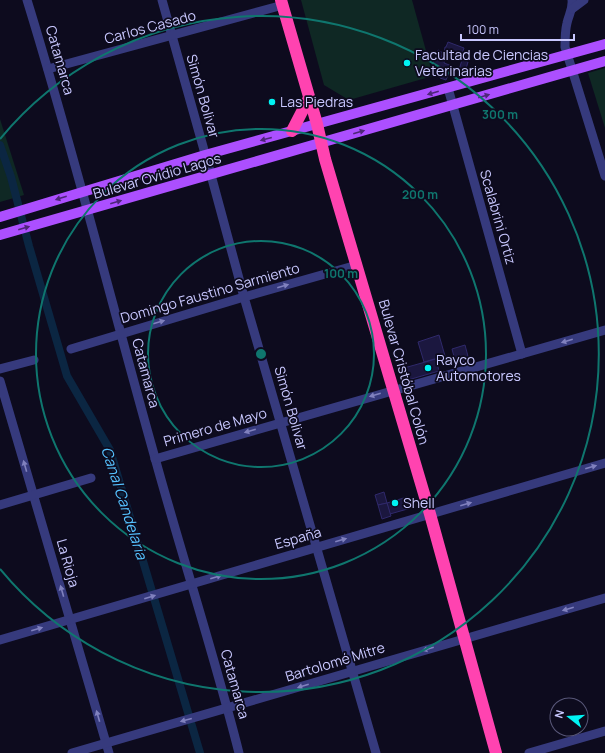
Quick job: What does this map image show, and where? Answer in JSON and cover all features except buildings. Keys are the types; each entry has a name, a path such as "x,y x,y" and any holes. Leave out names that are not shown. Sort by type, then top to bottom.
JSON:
{"highway":[{"name":"Bulevar Cristóbal Colón","path":"282,2 322,142 325,159 430,514 496,753"},
{"path":"292,131 309,98"}],"main road":[{"name":"Bulevar Ovidio Lagos","path":"3,217 34,206 205,155 605,44"},
{"name":"Bulevar Ovidio Lagos","path":"4,234 605,61"}],"street":[{"name":"Catamarca","path":"27,0 48,69 155,459 228,709 239,753"},
{"name":"Simón Bolivar","path":"162,0 244,297 376,753"},
{"path":"584,0 572,4 567,22 565,46 605,176"},
{"name":"Carlos Casado","path":"48,69 172,35 282,2"},
{"name":"Scalabrini Ortiz","path":"448,88 522,354"},
{"name":"Domingo Faustino Sarmiento","path":"71,349 357,265"},
{"name":"Primero de Mayo","path":"155,459 605,330"},
{"path":"0,369 34,360"},
{"name":"La Rioja","path":"0,381 109,753"},
{"name":"España","path":"0,640 605,463"},
{"path":"0,505 91,478"},
{"name":"Bartolomé Mitre","path":"72,753 228,709 352,671 605,598"},
{"path":"529,753 605,731"}],"green space":[{"path":"301,0 412,0 433,76 349,100 324,85"},
{"path":"605,68 605,128 588,73"},
{"path":"0,119 24,195 0,202"}],"waterway":[{"name":"Canal Candelaria","path":"0,145 11,177 29,246 67,376 110,450 200,753"}],"place":[{"name":"Facultad de Ciencias Veterinarias","path":"407,63"},
{"name":"Las Piedras","path":"272,102"},
{"name":"Rayco Automotores","path":"428,368"},
{"name":"Shell","path":"395,503"}]}
